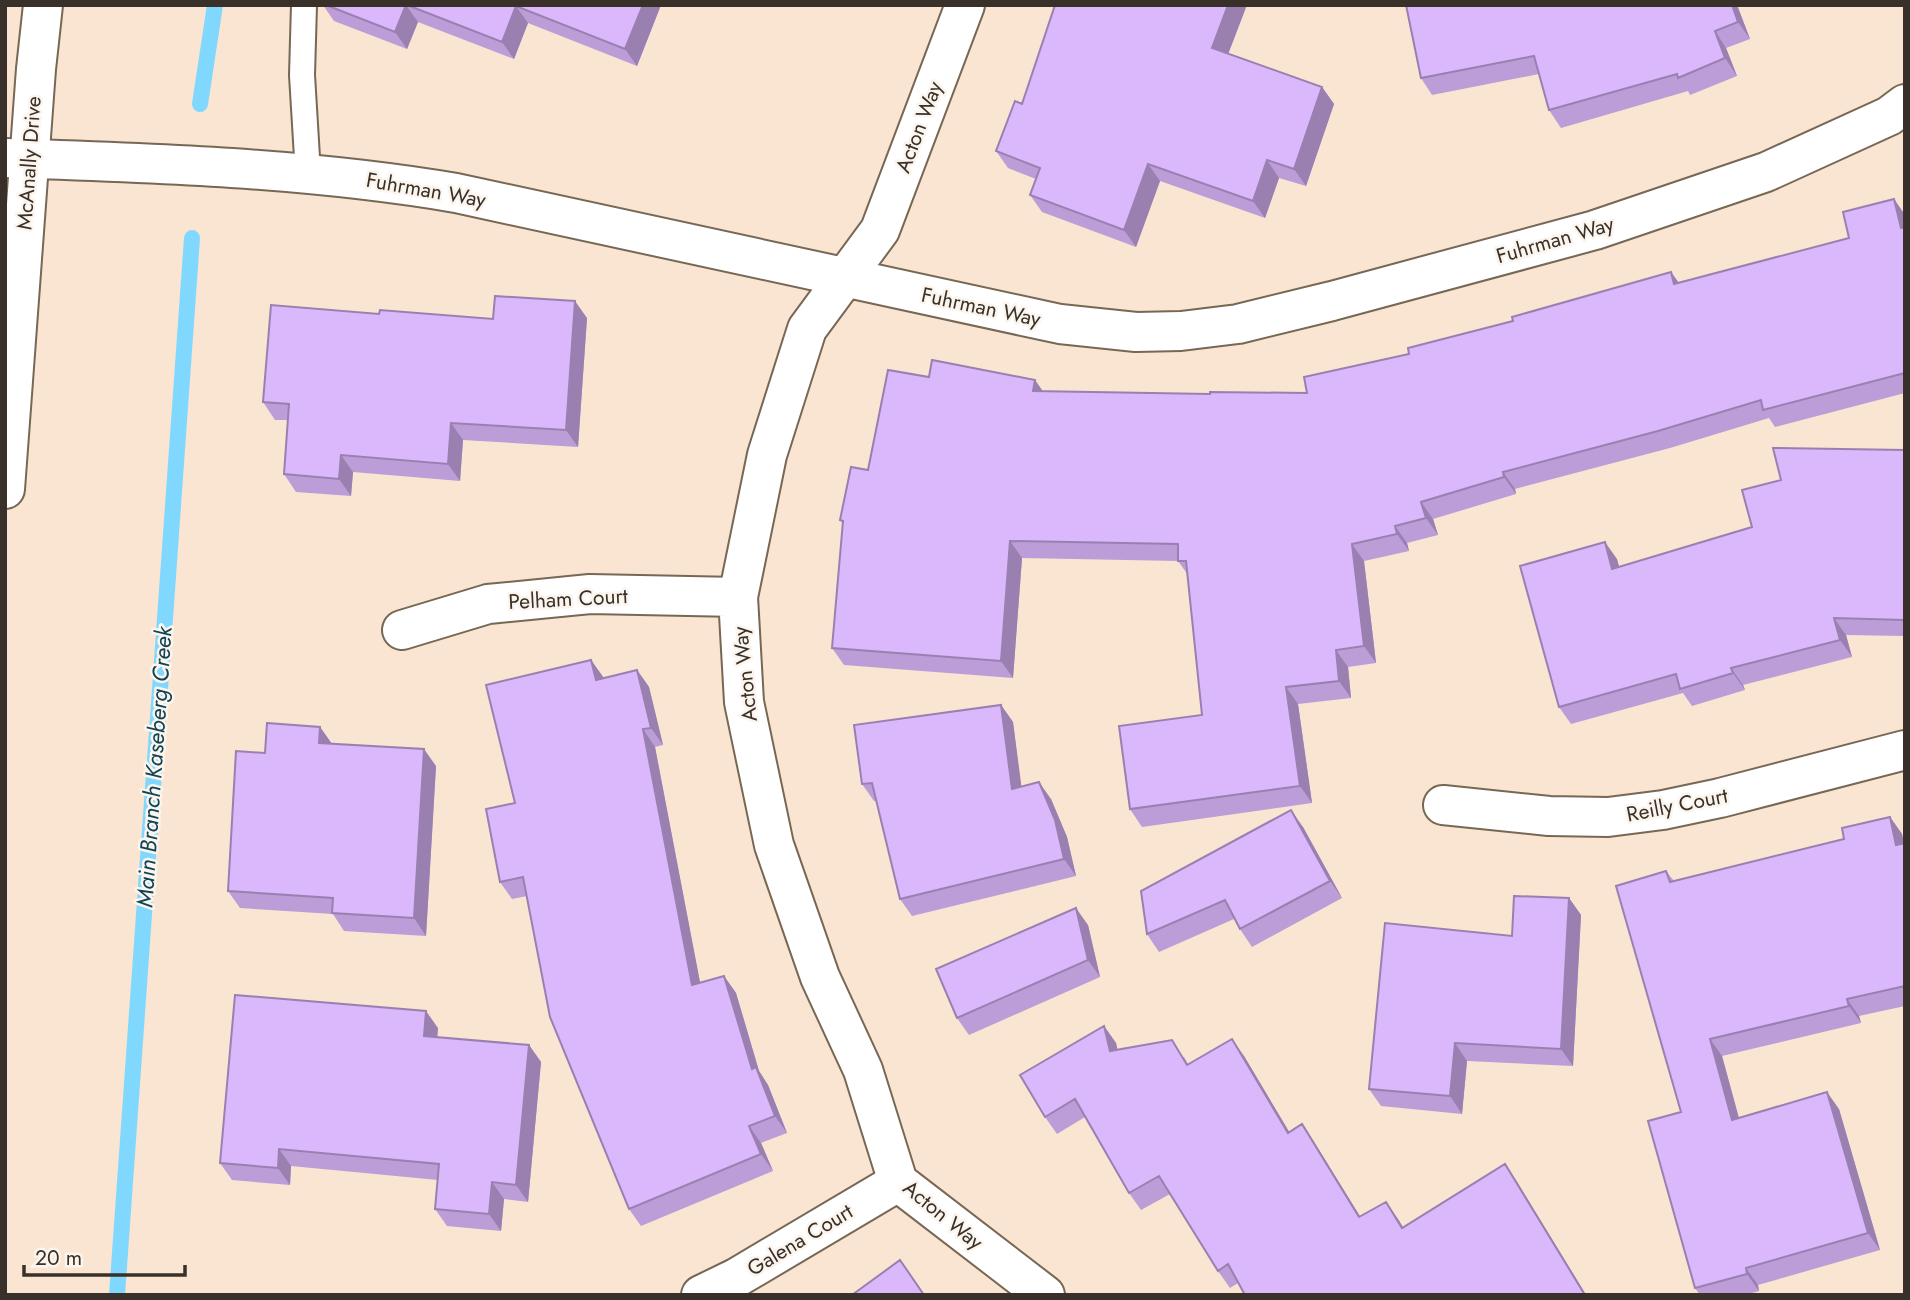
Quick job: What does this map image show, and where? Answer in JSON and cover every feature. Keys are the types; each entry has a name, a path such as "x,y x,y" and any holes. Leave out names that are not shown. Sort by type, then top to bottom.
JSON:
{"street":[{"name":"McAnally Drive","path":"5,489 17,158 43,5"},
{"name":"Acton Way","path":"965,5 880,230 807,329 767,455 738,597 744,702 775,845 820,977 863,1070 898,1182 1045,1295"},
{"name":"Fuhrman Way","path":"17,158 308,174 389,182 456,193 1060,324 1136,332 1181,331 1238,324 1332,302 1595,230 1766,172 1889,116 1905,104"},
{"name":"Pelham Court","path":"401,630 488,604 577,595 738,597"},
{"name":"Reilly Court","path":"1444,805 1549,816 1608,817 1662,810 1720,798 1905,750"},
{"name":"Galena Court","path":"701,1295 736,1278 898,1182"}],"lane":[{"path":"304,5 302,75 308,174"}],"building":[{"path":"326,5 406,5 395,32"},
{"path":"407,5 643,5 625,49 516,6 502,42"},
{"path":"1055,5 1228,5 1212,48 1322,87 1294,169 1267,160 1253,201 1148,164 1124,230 1030,195 1040,168 996,151 1015,101 1022,104"},
{"path":"1406,5 1732,5 1738,22 1715,31 1725,58 1678,78 1677,74 1549,110 1534,56 1421,78"},
{"path":"1894,199 1901,228 1905,227 1905,373 1763,410 1761,400 1658,431 1503,472 1504,477 1421,502 1426,518 1395,526 1397,534 1352,544 1364,646 1336,650 1339,681 1286,687 1300,786 1130,809 1119,726 1202,715 1186,561 1178,561 1178,544 1010,541 1001,661 832,648 843,521 840,520 851,467 868,470 888,370 929,377 932,360 1035,380 1033,391 1307,393 1304,377 1409,354 1408,348 1513,321 1512,317 1671,272 1674,284 1849,238 1843,212"},
{"path":"495,296 575,301 566,430 451,423 448,464 341,455 339,479 284,474 289,404 263,402 271,305 379,314 380,310 493,319"},
{"path":"1773,448 1905,450 1905,620 1834,618 1840,640 1731,668 1733,673 1680,689 1676,674 1559,707 1520,566 1605,542 1612,569 1752,527 1742,490 1781,480"},
{"path":"591,660 596,680 637,670 651,728 643,729 692,985 724,976 752,1069 756,1067 775,1116 749,1126 761,1154 629,1209 550,1017 523,877 500,882 486,809 515,803 486,685"},
{"path":"1001,705 1012,789 1039,782 1055,820 1064,859 900,899 872,783 862,784 854,725"},
{"path":"267,723 320,727 319,743 424,749 414,918 332,913 333,898 228,891 236,751 265,753"},
{"path":"1291,810 1330,881 1240,929 1225,900 1147,934 1141,891"},
{"path":"1890,817 1896,845 1905,843 1905,986 1847,999 1849,1006 1710,1039 1732,1120 1827,1092 1868,1233 1746,1268 1747,1274 1695,1288 1648,1121 1681,1112 1616,886 1666,871 1670,882 1844,839 1842,828"},
{"path":"1514,896 1569,898 1561,1049 1455,1043 1450,1096 1369,1089 1385,923 1512,936"},
{"path":"1076,908 1088,960 957,1018 936,969"},
{"path":"235,995 426,1011 424,1036 529,1045 516,1185 492,1182 489,1214 435,1209 439,1164 279,1149 278,1168 220,1163"},
{"path":"1104,1026 1110,1051 1172,1040 1187,1065 1232,1039 1288,1133 1302,1124 1359,1217 1386,1202 1402,1228 1505,1164 1585,1295 1245,1295 1228,1264 1218,1271 1159,1176 1129,1193 1075,1099 1045,1117 1020,1075"},
{"path":"900,1260 924,1295 852,1295"}],"waterway":[{"name":"Main Branch Kaseberg Creek","path":"200,104 215,5"},
{"name":"Main Branch Kaseberg Creek","path":"117,1295 192,238"}]}
